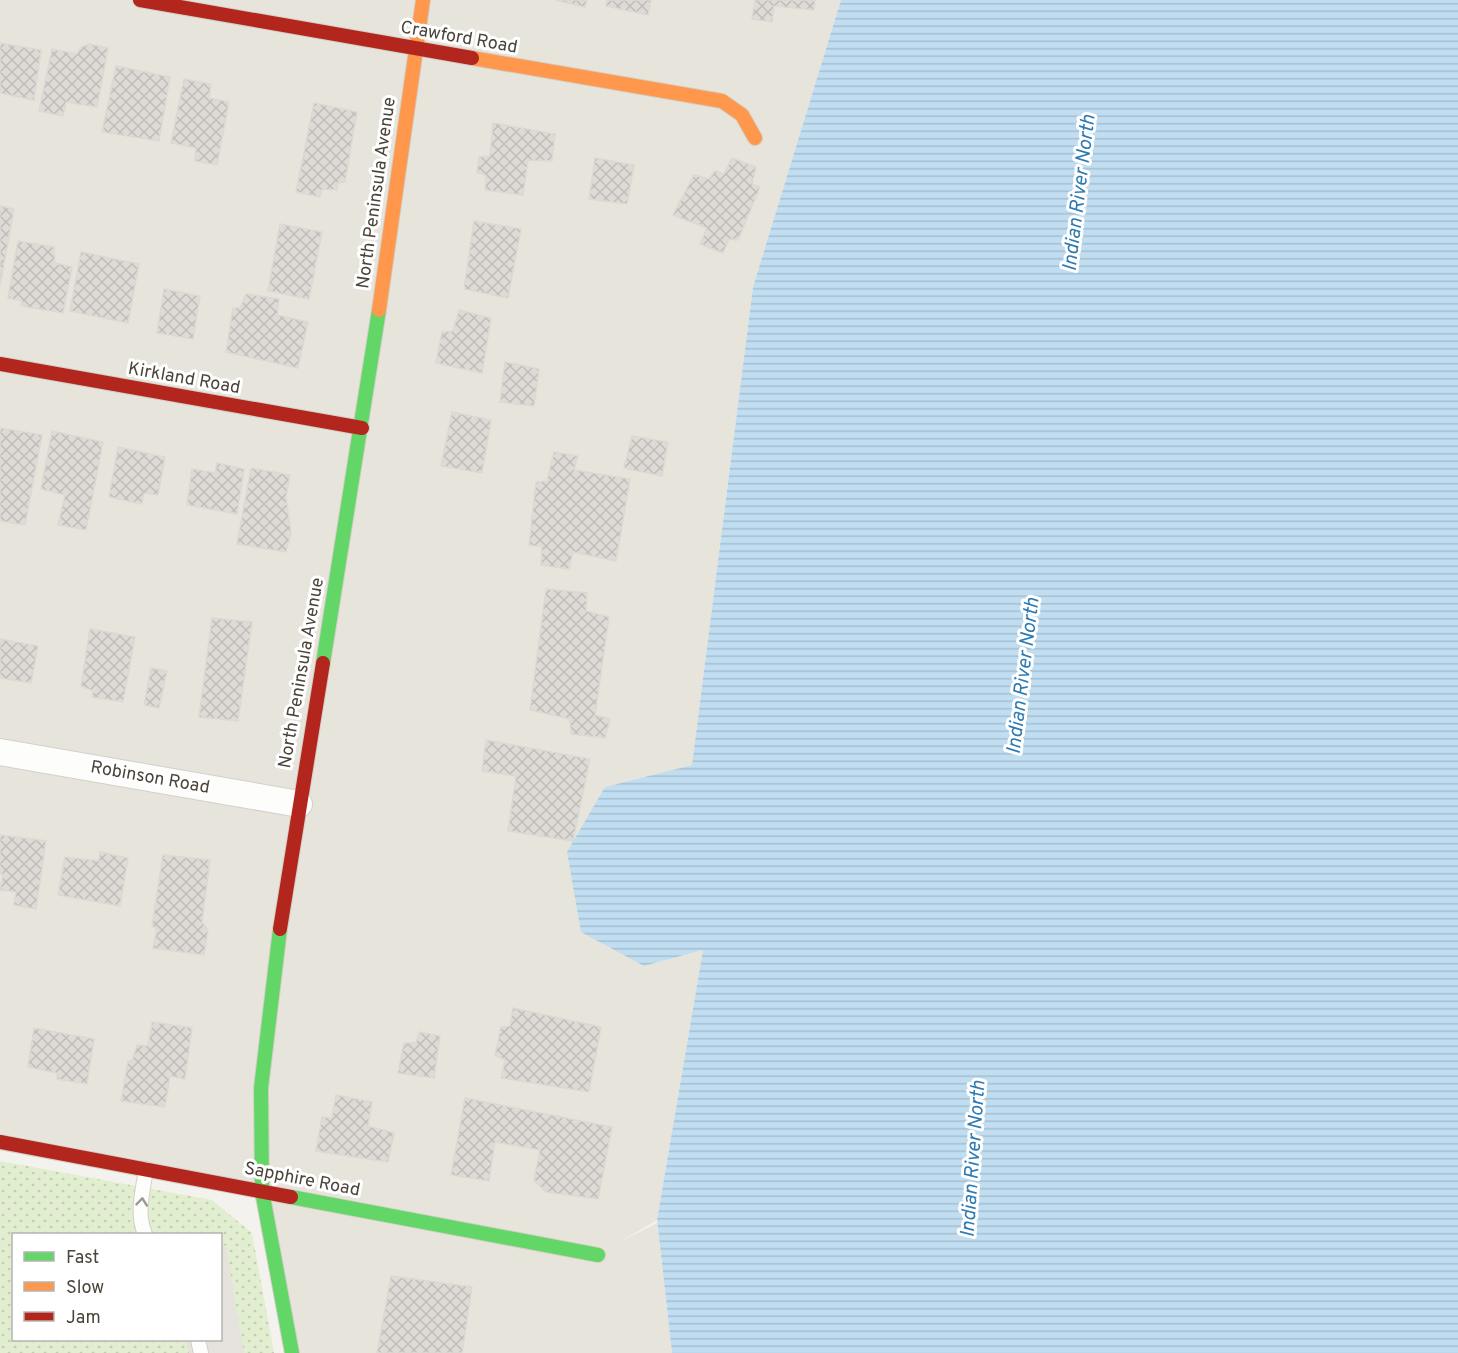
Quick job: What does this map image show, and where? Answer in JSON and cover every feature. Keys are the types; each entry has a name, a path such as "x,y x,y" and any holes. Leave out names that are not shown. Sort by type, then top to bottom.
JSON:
{"street":[{"name":"Crawford Road","path":"140,0 722,101 742,115 755,138"},
{"name":"North Peninsula Avenue","path":"292,1353 262,1191 261,1088 276,951 362,429 423,0"},
{"name":"Kirkland Road","path":"0,364 362,429"},
{"name":"Robinson Road","path":"0,752 299,804"},
{"name":"Sapphire Road","path":"0,1142 598,1255"}],"lane":[{"path":"145,1233 141,1225 141,1208 146,1169"}],"shaded area":[{"path":"0,0 841,0 753,287 692,765 605,787 644,966 703,950 657,1220 620,1242 657,1223 672,1353 292,1353 262,1191 0,1142"},
{"path":"226,1245 244,1353 189,1353 186,1341 222,1341 222,1246"}],"green space":[{"path":"0,1161 212,1200 252,1233 274,1353 0,1353"}],"water":[{"name":"Indian River North","path":"841,0 1458,0 1458,1353 672,1353 657,1220 703,950 644,966 581,932 567,852 605,787 692,765 753,287"}],"building":[{"path":"555,0 587,0 585,7"},
{"path":"607,0 651,0 648,15 606,6"},
{"path":"755,0 815,0 814,10 774,6 772,22 752,19"},
{"path":"0,43 41,50 34,100 0,93"},
{"path":"89,44 108,48 97,107 66,102 63,116 39,111 52,49 77,54 80,48"},
{"path":"116,66 170,77 159,141 102,132"},
{"path":"184,79 211,84 209,98 229,102 217,165 195,161 196,148 171,143"},
{"path":"314,103 357,112 345,182 338,183 337,190 322,189 320,197 296,192"},
{"path":"493,123 555,134 552,161 528,160 523,195 485,190 486,175 477,173 479,157 490,156"},
{"path":"595,158 634,165 627,204 589,199"},
{"path":"732,158 756,167 752,184 760,187 738,240 729,239 723,253 700,244 707,228 673,215 694,175 709,179 715,171 724,174"},
{"path":"0,206 14,209 0,286"},
{"path":"474,221 521,229 508,298 464,289"},
{"path":"280,224 322,232 309,299 268,291"},
{"path":"18,241 54,247 55,263 72,267 63,313 21,306 22,301 8,298"},
{"path":"81,252 139,264 128,323 70,311"},
{"path":"164,289 200,296 193,339 157,333"},
{"path":"246,294 279,299 277,315 308,322 298,368 226,352 233,308 240,308"},
{"path":"459,310 491,318 482,373 436,363 442,332 453,331"},
{"path":"505,362 539,369 534,406 500,402"},
{"path":"452,412 491,420 482,473 441,466"},
{"path":"0,428 42,435 25,525 0,521"},
{"path":"52,431 103,442 86,530 58,525 65,495 41,489"},
{"path":"632,436 668,442 662,476 624,468"},
{"path":"118,447 165,457 158,495 144,493 142,504 109,497"},
{"path":"554,452 578,456 574,470 630,479 616,561 573,552 569,569 541,565 542,547 529,545 536,482 547,481"},
{"path":"217,463 244,469 237,514 187,505 192,469 215,473"},
{"path":"251,468 290,475 286,497 291,533 286,552 237,544"},
{"path":"546,589 587,593 586,611 609,617 595,715 610,719 605,738 571,734 570,719 530,710"},
{"path":"212,618 252,622 238,721 199,717"},
{"path":"90,629 135,637 123,702 92,697 93,691 81,686"},
{"path":"0,639 38,646 31,683 0,678"},
{"path":"151,668 167,671 159,708 144,705"},
{"path":"486,740 590,759 573,841 508,831 516,776 482,771"},
{"path":"0,835 46,841 36,909 14,905 16,892 0,890 3,874 0,874"},
{"path":"100,852 128,858 120,906 58,895 65,857 99,861"},
{"path":"163,855 210,860 202,922 208,930 204,955 153,948 157,929 152,926"},
{"path":"513,1008 601,1027 589,1092 501,1078 505,1060 495,1055 501,1027 510,1026"},
{"path":"152,1022 192,1028 185,1079 170,1076 165,1107 121,1101 128,1061 132,1061 137,1045 148,1046"},
{"path":"34,1028 94,1039 87,1084 57,1079 57,1073 28,1067"},
{"path":"419,1032 440,1036 434,1078 398,1073 404,1043 416,1043"},
{"path":"336,1095 372,1102 368,1126 394,1133 388,1162 316,1151 322,1117 332,1118"},
{"path":"465,1098 612,1127 598,1199 546,1192 534,1180 540,1150 495,1142 489,1181 451,1175"},
{"path":"391,1276 472,1287 462,1353 377,1353"}],"traffic: fast":[{"path":"323,663 379,310"},
{"path":"280,929 261,1088 262,1191 292,1353"},
{"path":"291,1197 598,1255"}],"traffic: slow":[{"path":"379,310 423,0"},
{"path":"472,58 722,101 742,115 755,138"}],"traffic: jam":[{"path":"140,0 472,58"},
{"path":"0,364 362,428"},
{"path":"280,929 323,663"},
{"path":"0,1142 291,1197"}]}
